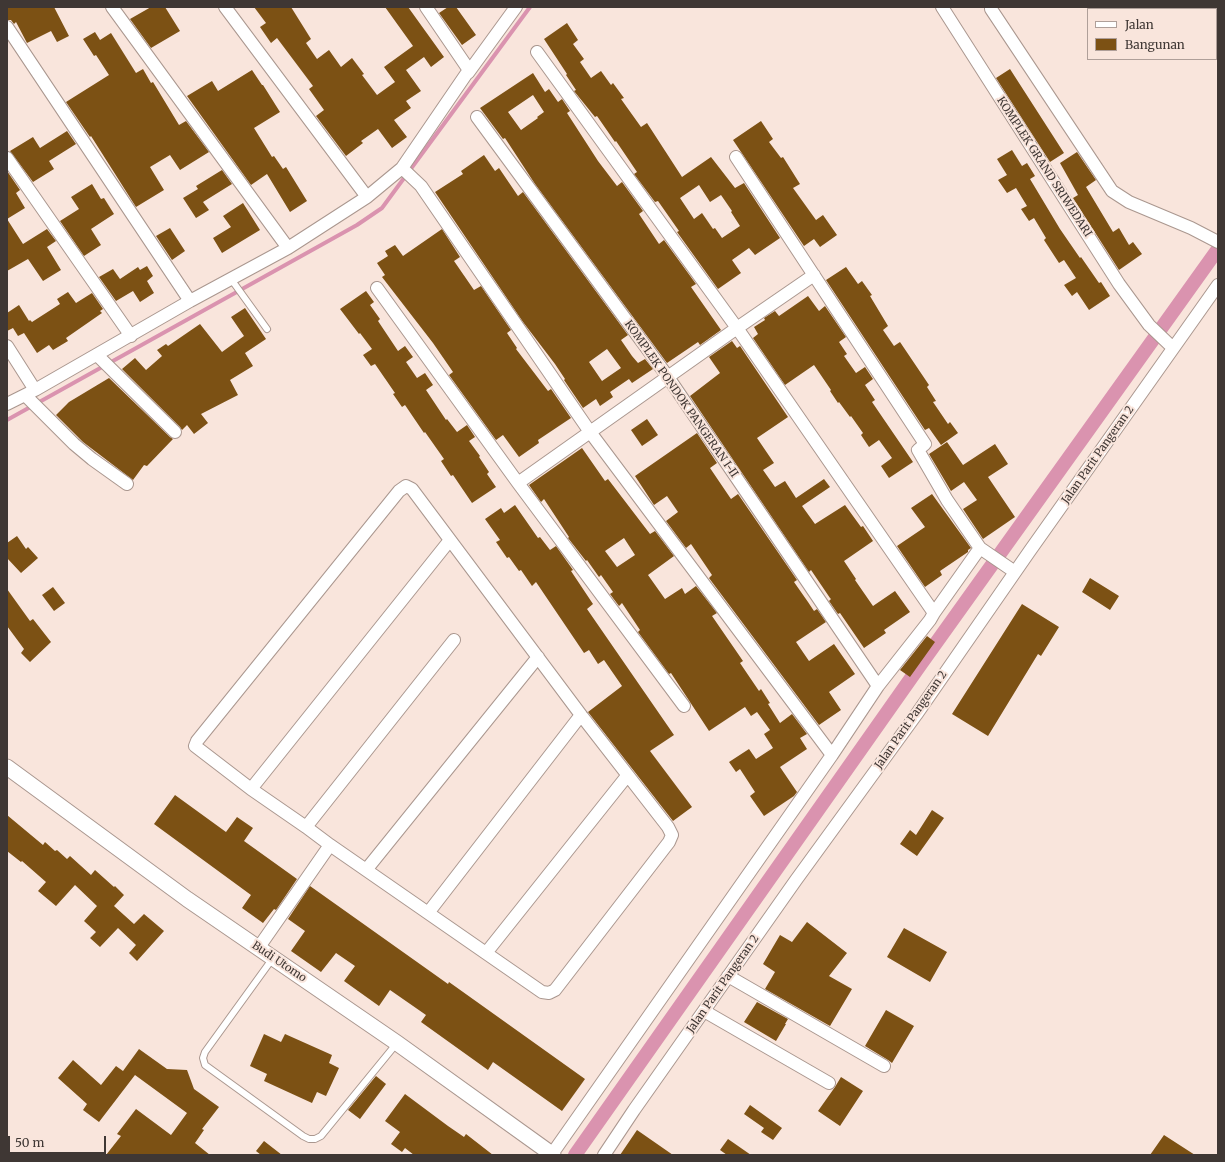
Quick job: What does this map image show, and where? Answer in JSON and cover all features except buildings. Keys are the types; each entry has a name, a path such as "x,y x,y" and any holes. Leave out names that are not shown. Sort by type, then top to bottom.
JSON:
{"street":[{"path":"112,7 288,248"},
{"path":"225,7 367,197"},
{"path":"426,7 468,67 468,73"},
{"path":"7,404 30,395 100,357 131,336 190,301 233,281 288,248 367,197 404,170 468,73 516,7"},
{"name":"KOMPLEK GRAND SRIWEDARI","path":"942,7 1119,284 1148,325 1169,345"},
{"path":"991,9 1112,191 1130,202 1191,228 1218,242"},
{"path":"7,26 190,301"},
{"path":"537,52 737,328 934,613"},
{"name":"KOMPLEK PONDOK PANGERAN I-II","path":"477,117 668,377 878,686"},
{"path":"736,157 925,444 918,450 947,500 983,550 1012,570"},
{"path":"7,158 131,336"},
{"path":"404,170 421,186 590,432 832,755"},
{"path":"518,483 814,275"},
{"name":"Jalan Parit Pangeran 2","path":"604,1155 801,873 916,715 1012,570 1169,345 1218,285"},
{"path":"377,288 518,483 684,706"},
{"path":"7,346 30,395 43,413 74,444 127,484"},
{"path":"100,357 174,432"},
{"path":"406,486 412,490 450,540 672,834 669,842 555,990 549,994 542,992 330,845 251,789 195,746 399,491 406,486"},
{"path":"251,789 450,540"},
{"path":"552,1155 832,755 878,686 983,550"},
{"path":"306,827 454,640"},
{"path":"366,870 538,657"},
{"path":"428,913 580,714"},
{"name":"Budi Utomo","path":"7,768 175,890 397,1043 552,1155"},
{"path":"486,953 628,776"},
{"path":"259,947 330,845"},
{"path":"728,976 884,1066"},
{"path":"704,1011 829,1083"}],"lane":[{"path":"233,281 267,328"},
{"path":"273,957 205,1052 203,1058 205,1065 304,1136 309,1139 315,1139 321,1136 397,1043"}],"waterway":[{"path":"7,420 357,225 382,208 530,7"},
{"path":"575,1155 921,664 1218,249"}]}
